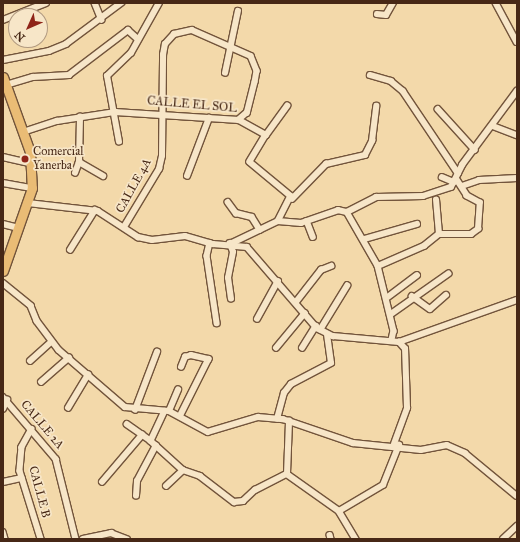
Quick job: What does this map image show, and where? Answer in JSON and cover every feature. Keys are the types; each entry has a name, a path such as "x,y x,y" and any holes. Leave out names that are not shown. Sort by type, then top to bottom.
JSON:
{"main road":[{"path":"3,270 20,228 32,188 30,163 23,132 4,83"}],"street":[{"path":"3,20 46,3"},
{"path":"95,3 102,20"},
{"path":"3,60 49,51 102,20 121,3"},
{"path":"119,142 115,112 107,76 131,53 159,3"},
{"path":"377,14 386,15 393,3"},
{"path":"496,3 517,42"},
{"path":"225,74 238,11"},
{"path":"4,83 33,77 69,75 128,30 138,39"},
{"name":"CALLE 4A","path":"124,227 159,169 163,143 160,112 165,44 174,34 192,30 230,45"},
{"path":"230,45 251,56 257,71 250,106 240,120"},
{"path":"370,75 391,81 403,90 458,173"},
{"path":"278,221 291,224 338,210 347,212 376,197 434,194 455,181 458,173 517,91"},
{"path":"287,106 266,135 250,162 292,199"},
{"path":"230,244 278,221 292,199 326,164 365,155 372,141 376,106"},
{"path":"438,109 475,150"},
{"name":"CALLE EL SOL","path":"23,132 80,117 115,112 160,112 240,120 266,135"},
{"path":"75,173 80,162 80,117"},
{"path":"187,176 209,118"},
{"path":"493,126 517,135"},
{"path":"3,157 30,163"},
{"path":"80,162 103,176"},
{"path":"378,266 424,246 439,234 478,231 482,207 462,186 455,181 442,177"},
{"path":"462,186 479,180 517,178"},
{"path":"3,183 32,188"},
{"path":"436,200 439,234"},
{"path":"228,202 236,213 252,217 260,230"},
{"path":"28,203 57,209 95,210 145,239 185,236 210,243 247,247 256,253 318,328 327,334 352,339 392,340 399,342 405,349 407,408 383,485 339,511"},
{"path":"70,250 95,210"},
{"path":"347,212 365,239 378,266 388,297 394,331 392,340"},
{"path":"307,220 313,237"},
{"path":"3,224 20,228"},
{"path":"365,239 417,224"},
{"path":"210,243 207,256 217,322"},
{"path":"230,244 233,252 228,278 231,299"},
{"path":"296,302 321,270 331,266"},
{"path":"391,314 412,296 448,274"},
{"path":"388,297 416,275"},
{"path":"257,319 278,281"},
{"path":"3,283 31,306 51,342 125,406 135,410 167,411 181,415 208,432 258,417 289,422 352,443 396,444 421,450 447,445 465,453 517,496"},
{"path":"302,348 318,328 347,286"},
{"path":"412,296 430,309 446,295"},
{"path":"399,342 517,300"},
{"path":"276,348 305,313"},
{"path":"277,419 284,393 291,384 331,363 327,334"},
{"path":"30,361 51,342"},
{"path":"135,410 157,352"},
{"path":"181,367 185,357 191,355 209,359 181,415"},
{"path":"41,382 69,358"},
{"path":"68,408 88,375"},
{"path":"151,441 178,390"},
{"path":"3,409 5,399"},
{"name":"CALLE 2A","path":"5,399 56,459 76,539"},
{"path":"287,474 289,422"},
{"path":"127,424 151,441 183,470 213,484 234,502 244,501 255,490 287,474"},
{"name":"CALLE B","path":"32,429 22,447 22,478 41,539"},
{"path":"102,482 142,435"},
{"path":"136,496 137,481 156,446"},
{"path":"166,486 183,470"},
{"path":"287,474 339,511 356,539"},
{"path":"3,482 22,478"},
{"path":"502,539 517,526"},
{"path":"3,532 5,539"},
{"path":"83,539 111,532 127,539"}],"place":[{"name":"Comercial Yanerba","path":"25,159"}]}
